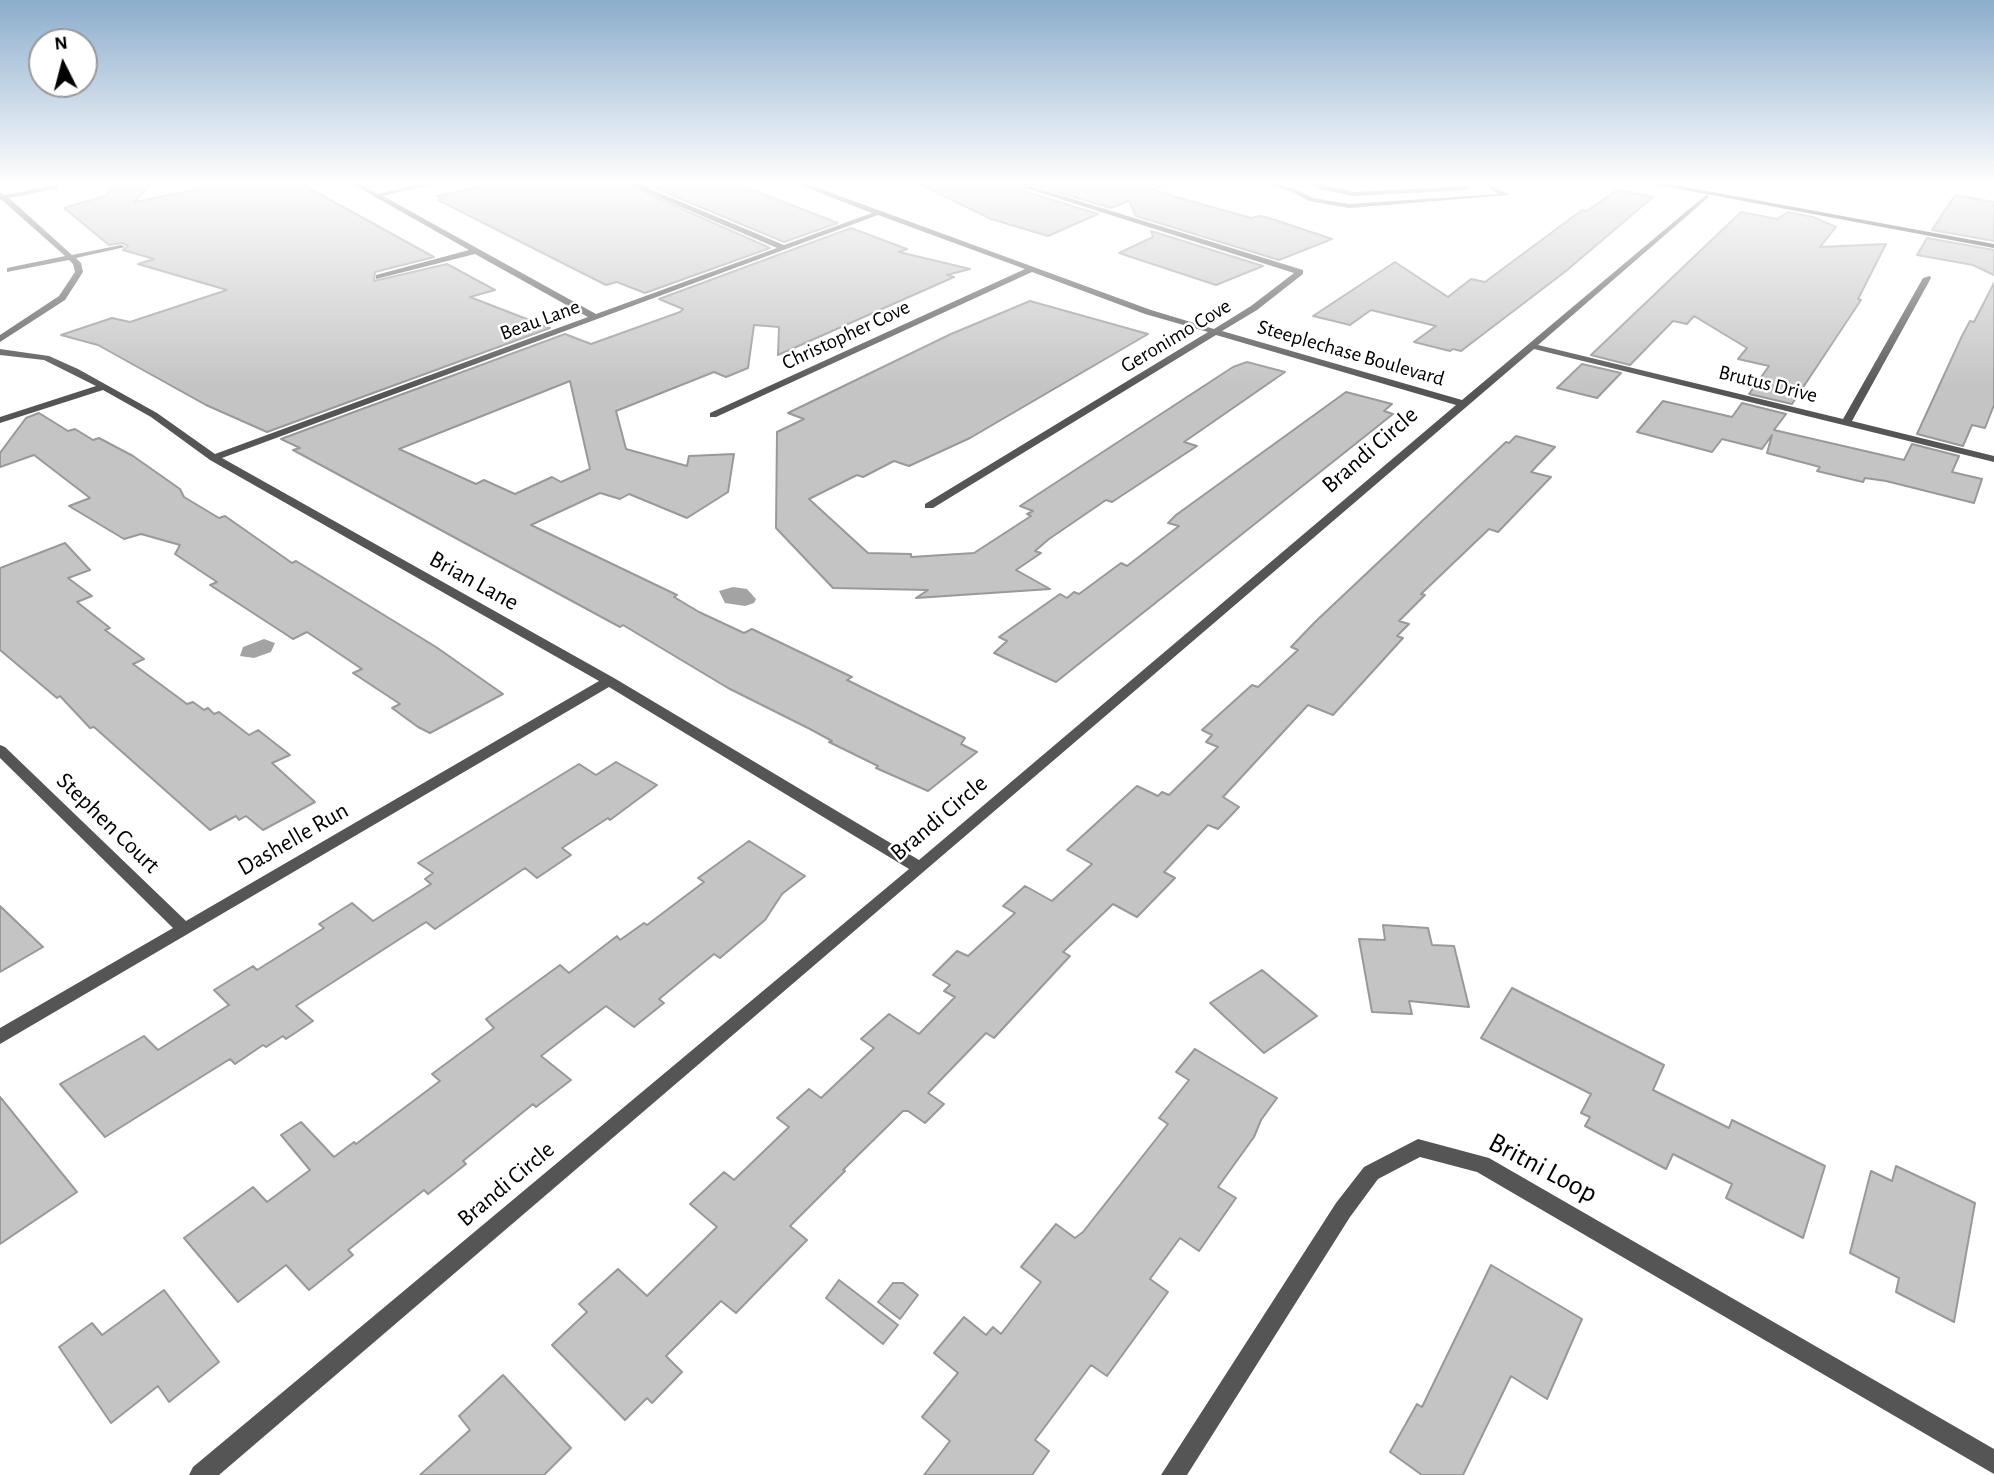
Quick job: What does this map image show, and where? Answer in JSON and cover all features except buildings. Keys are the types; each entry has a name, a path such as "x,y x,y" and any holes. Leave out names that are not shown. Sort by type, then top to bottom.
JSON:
{"street":[{"path":"0,339 30,321 72,287 79,272 77,263 63,250"},
{"path":"10,270 107,250"},
{"path":"468,250 596,318"},
{"name":"Beau Lane","path":"214,458 780,250"},
{"name":"Steeplechase Boulevard","path":"979,250 1148,312 1464,404"},
{"name":"Geronimo Cove","path":"929,506 1254,309 1300,272 1229,250"},
{"name":"Brandi Circle","path":"201,1475 920,868 1645,250"},
{"path":"379,277 472,252"},
{"name":"Christopher Cove","path":"713,415 1032,269"},
{"path":"1846,423 1927,278"},
{"name":"Brutus Drive","path":"1533,346 1994,459"},
{"name":"Brian Lane","path":"0,352 46,358 154,415 214,458 609,681 920,868"},
{"path":"0,420 103,387"},
{"name":"Dashelle Run","path":"0,1037 609,681"},
{"name":"Stephen Court","path":"0,750 184,929"},
{"name":"Britni Loop","path":"1173,1475 1350,1200 1371,1173 1418,1148 1482,1164 1994,1462"}],"shaded area":[{"path":"733,587 747,589 756,599 754,603 745,606 725,603 719,591"},
{"path":"264,639 275,643 271,652 254,658 240,656 243,647"}]}
